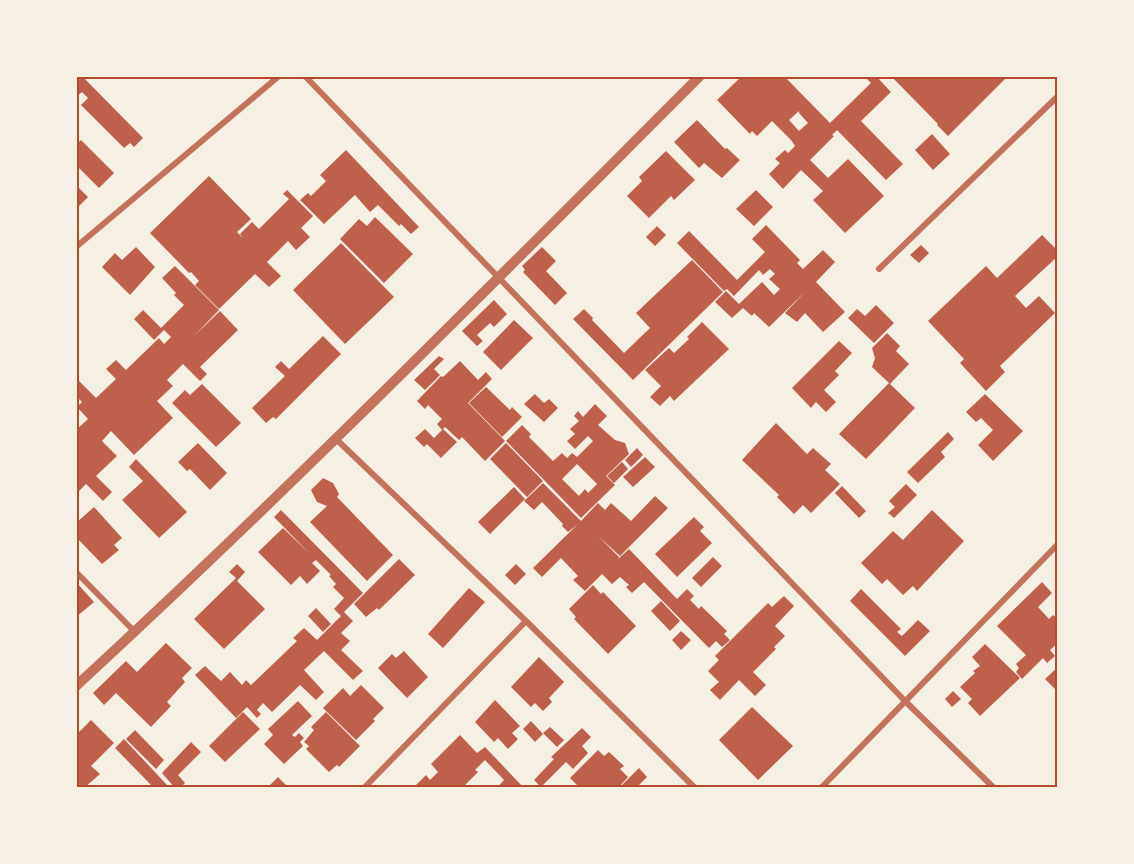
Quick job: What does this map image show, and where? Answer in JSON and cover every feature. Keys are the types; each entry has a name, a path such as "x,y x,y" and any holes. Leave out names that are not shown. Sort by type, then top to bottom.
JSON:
{"street":[{"path":"76,247 279,76"},
{"path":"305,76 906,702 994,788"},
{"path":"76,686 135,632 335,438 700,76"},
{"path":"879,269 1058,96"},
{"path":"335,438 526,621 695,788"},
{"path":"821,788 1058,544"},
{"path":"76,572 135,632"},
{"path":"364,788 526,621"}],"building":[{"path":"77,76 82,76 143,138 134,147 130,143 124,148 81,105 88,98 82,92 76,97"},
{"path":"742,76 784,76 830,123 871,83 864,76 876,76 891,92 861,121 903,164 886,180 837,130 810,160 828,178 848,159 884,196 845,233 813,200 823,191 801,170 783,189 769,174 780,163 775,159 785,150 788,153 795,146 791,140 772,121 757,136 752,131 750,134 717,100","holes":["799,111 808,123 799,131 789,120"]},
{"path":"891,76 1008,76 948,136"},
{"path":"697,120 725,149 727,148 740,160 722,178 704,163 699,168 674,142"},
{"path":"932,134 950,154 933,170 915,150"},
{"path":"81,140 114,173 99,188 76,165 76,145"},
{"path":"346,150 419,227 411,234 401,224 399,226 378,205 370,212 355,195 324,224 300,200 308,193 311,196 326,181 320,175"},
{"path":"666,151 695,180 674,200 671,196 649,218 627,196 642,181 639,177"},
{"path":"209,176 251,219 237,232 243,238 240,234 252,222 259,229 289,199 283,194 287,190 313,216 301,228 310,237 296,250 288,241 267,262 281,276 269,287 255,274 219,309 195,285 199,281 191,272 189,273 150,233"},
{"path":"76,185 88,197 76,209"},
{"path":"756,190 773,207 754,226 736,209"},
{"path":"375,217 413,254 384,283 340,239 359,219 367,226"},
{"path":"766,225 800,260 797,263 803,269 823,250 835,262 816,282 845,312 823,332 805,313 797,322 785,313 805,292 769,327 754,313 752,316 743,308 732,318 715,302 726,291 739,304 762,282 774,295 780,289 769,279 775,274 770,269 763,275 759,270 734,296 727,289 724,291 677,243 689,231 737,280 765,252 752,239"},
{"path":"657,226 666,235 655,246 646,237"},
{"path":"1042,235 1058,251 1058,256 1015,296 1026,308 1039,296 1055,313 1000,366 1005,372 986,391 960,363 964,359 928,321 986,266 997,278"},
{"path":"341,243 394,297 345,344 293,290"},
{"path":"921,245 929,253 919,263 910,255"},
{"path":"136,247 155,267 130,295 102,267 115,253 122,260"},
{"path":"542,247 556,261 546,271 567,293 555,305 523,272 525,270 522,266"},
{"path":"692,260 723,292 633,380 573,319 584,309 624,353 650,328 636,313"},
{"path":"175,266 219,310 194,336 220,311 238,330 200,367 207,374 200,381 183,364 167,380 173,386 157,401 173,418 134,455 111,431 102,441 117,456 96,476 112,492 103,501 86,484 76,494 76,430 88,419 77,407 82,402 76,396 76,378 96,398 116,379 106,369 116,360 126,370 159,338 164,344 171,337 164,330 154,340 134,319 143,310 161,328 184,305 162,278"},
{"path":"494,300 507,314 494,327 490,323 477,335 483,341 477,346 462,331"},
{"path":"876,305 894,323 874,343 848,318 857,309 865,316"},
{"path":"514,320 533,338 501,370 483,352"},
{"path":"702,322 729,349 674,401 670,396 660,406 650,397 661,386 645,370 669,348 674,353"},
{"path":"887,333 900,346 896,351 909,364 890,384 915,408 866,459 839,434 889,383 872,367 875,358 872,348"},
{"path":"323,336 341,354 276,419 273,417 266,423 252,408 285,376 275,367 281,361 289,369"},
{"path":"839,341 852,353 835,371 839,375 824,390 836,402 826,412 816,402 811,408 792,388"},
{"path":"439,356 444,359 434,369 440,375 425,390 414,380"},
{"path":"460,361 478,380 486,372 492,379 468,403 505,441 485,461 462,437 459,440 445,427 442,430 437,424 442,419 428,405 425,409 417,401 441,376 443,377"},
{"path":"202,384 241,423 216,447 172,403 185,390 190,395"},
{"path":"486,387 510,410 512,407 522,417 502,437 469,403"},
{"path":"535,394 544,403 549,399 558,408 544,422 524,404"},
{"path":"985,394 1023,431 993,461 978,445 993,430 981,418 976,422 966,412"},
{"path":"595,404 607,416 598,425 615,440 625,443 629,454 606,476 615,485 581,518 506,441 522,425 531,434 529,437 553,461 562,453 567,458 572,453 577,457 593,441 588,436 575,449 567,441 575,434 570,429 579,421 574,416 578,411 583,417","holes":["577,464 597,484 588,493 585,489 579,496 562,479"]},
{"path":"776,423 807,454 813,448 831,464 825,470 840,484 811,513 803,505 794,514 777,497 779,495 742,460"},
{"path":"425,429 434,438 443,429 457,442 441,458 427,444 424,447 415,438"},
{"path":"948,432 954,439 941,452 945,457 918,483 907,472"},
{"path":"198,443 227,473 210,490 190,469 187,471 178,462"},
{"path":"506,443 543,481 527,497 490,459"},
{"path":"637,448 643,455 631,467 625,460"},
{"path":"645,457 655,467 633,487 623,477"},
{"path":"136,459 187,512 159,538 122,500 143,481 129,467"},
{"path":"622,462 628,469 614,483 607,476"},
{"path":"323,478 333,483 339,494 337,497 393,555 367,581 310,522 327,506 317,502 311,490"},
{"path":"543,483 581,521 598,503 605,510 611,503 631,521 655,496 668,508 620,556 598,536 619,557 618,559 629,549 677,599 687,589 694,596 690,600 699,609 701,606 727,631 724,634 730,640 722,647 716,641 709,648 644,582 632,593 626,587 629,585 620,577 612,584 602,574 585,591 573,580 578,576 561,558 542,577 533,568 578,524 568,532 542,502 534,510 524,501"},
{"path":"906,484 917,495 894,518 888,513 895,507 889,501"},
{"path":"842,486 866,511 859,518 835,493"},
{"path":"514,487 525,499 490,534 478,522"},
{"path":"94,507 122,538 114,545 119,550 102,564 76,537 76,523"},
{"path":"281,510 363,593 344,612 353,621 341,633 350,641 341,650 363,671 353,680 324,651 304,670 324,692 316,700 300,685 272,712 263,703 257,710 261,714 257,718 247,707 236,718 195,675 205,666 221,681 230,672 242,685 246,680 251,685 297,641 293,638 304,628 317,640 341,616 334,609 344,598 333,587 336,584 329,576 331,575 316,560 312,563 320,571 307,584 300,576 291,585 258,552 283,528 309,553 274,517"},
{"path":"932,510 964,541 917,591 913,586 903,595 887,579 882,584 861,563 893,531 903,540"},
{"path":"694,517 704,527 700,531 712,543 677,577 655,554"},
{"path":"713,557 722,566 701,587 692,578"},
{"path":"399,559 415,575 379,610 377,608 366,617 354,604"},
{"path":"237,564 245,572 237,581 265,609 224,649 194,619 236,578 229,572"},
{"path":"516,564 526,574 515,585 505,575"},
{"path":"76,582 94,602 76,617"},
{"path":"1042,582 1052,593 1038,607 1049,619 1053,615 1058,619 1058,643 1050,650 1055,656 1047,663 1043,658 1022,679 1016,672 1019,668 1016,664 1026,655 997,626"},
{"path":"593,585 601,594 603,592 636,626 608,654 574,619 576,617 569,609"},
{"path":"469,588 485,602 443,648 428,634"},
{"path":"861,589 901,629 897,632 902,636 918,620 930,631 905,656 850,601"},
{"path":"784,596 794,606 775,626 785,636 774,647 776,649 753,672 766,685 755,696 739,680 720,700 710,690 719,682 708,671 719,660 715,656 768,603 772,607"},
{"path":"661,601 680,621 670,631 651,611"},
{"path":"316,608 331,624 323,632 308,616"},
{"path":"681,631 691,640 681,650 672,640"},
{"path":"166,643 192,668 182,678 185,682 167,702 171,706 151,727 116,693 104,705 93,693 126,661 137,672"},
{"path":"985,644 1020,678 980,716 968,703 972,699 960,687 980,666 972,657"},
{"path":"404,651 428,677 407,698 378,668 392,654 396,658"},
{"path":"539,657 564,682 549,698 552,702 543,711 535,703 531,707 511,687"},
{"path":"1058,667 1058,692 1045,679"},
{"path":"361,685 384,708 356,740 323,708 343,688 350,696"},
{"path":"953,691 961,699 952,707 945,699"},
{"path":"495,700 520,726 512,733 518,739 508,749 498,738 494,742 475,722"},
{"path":"298,701 312,716 292,735 295,737 299,733 304,738 300,742 303,746 284,764 264,744 273,735 268,729"},
{"path":"752,707 793,746 758,780 719,740"},
{"path":"243,712 260,729 225,762 209,746"},
{"path":"326,712 360,746 339,767 337,765 329,772 306,749 309,746 304,742 314,730 311,727"},
{"path":"91,720 114,743 91,766 100,774 84,788 76,788 76,735"},
{"path":"531,721 543,734 535,742 523,729"},
{"path":"550,727 564,740 557,747 543,733"},
{"path":"582,728 591,737 582,746 588,753 573,769 566,762 541,787 534,780 554,759 551,757"},
{"path":"135,730 164,760 156,769 126,739"},
{"path":"460,735 477,753 485,747 524,788 497,788 504,780 485,760 475,770 478,772 464,786 465,788 413,788 426,775 430,780 438,772 431,764"},
{"path":"124,739 167,785 164,788 154,788 115,748"},
{"path":"191,742 201,752 178,775 185,783 180,788 175,788 162,773"},
{"path":"598,750 604,756 609,752 624,766 620,769 628,777 618,788 604,788 603,786 601,788 580,788 570,778"},
{"path":"639,768 647,777 636,788 619,788"},
{"path":"278,777 289,788 267,788"}]}
